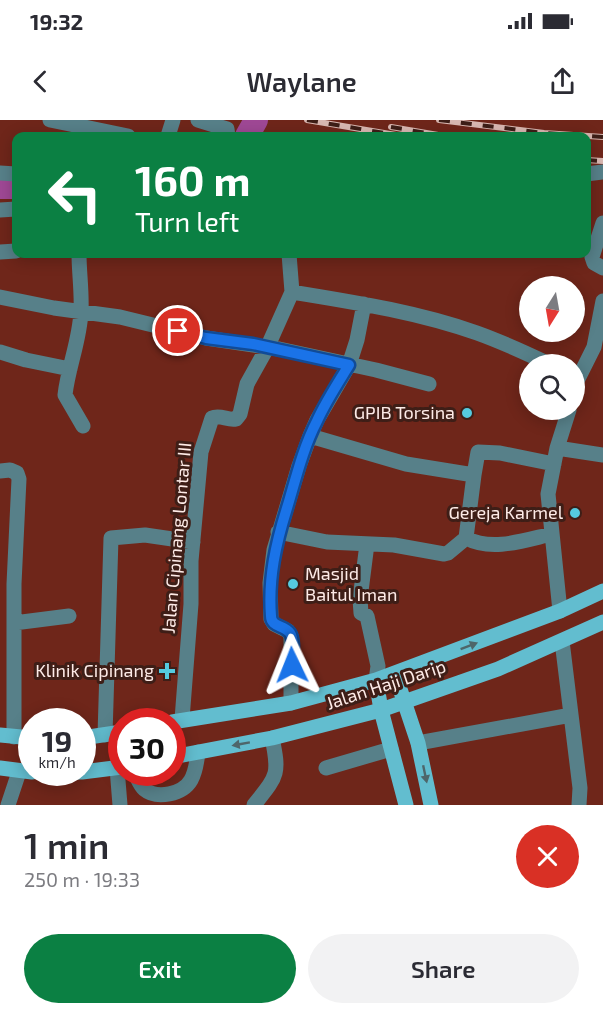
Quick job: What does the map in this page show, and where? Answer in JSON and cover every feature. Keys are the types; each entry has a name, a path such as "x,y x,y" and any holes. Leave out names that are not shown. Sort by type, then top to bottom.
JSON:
{"main road":[{"name":"Jalan Haji Darip","path":"186,719 291,703 377,673 395,674 560,611 603,591"},
{"name":"Jalan Haji Darip","path":"186,754 272,738 381,710 498,669 603,622"},
{"path":"377,673 381,710 406,805"},
{"path":"395,674 418,742 432,805"},
{"path":"96,736 108,734"},
{"path":"0,768 18,771"}],"street":[{"path":"50,120 108,132"},
{"path":"198,120 227,129 227,132"},
{"path":"603,223 592,257 594,263 603,268"},
{"path":"79,258 81,312 75,354 64,395 82,426"},
{"path":"289,258 292,292 364,304 475,332 528,354"},
{"name":"Jalan Cipinang Lontar III","path":"178,708 201,452 210,420 216,416 236,419 240,414 247,384 267,348 292,292"},
{"path":"0,297 120,317 206,338 267,348 429,384"},
{"path":"595,363 594,347 603,301"},
{"path":"291,703 291,636 288,631 271,620 270,583 278,532 310,436 349,365 364,304"},
{"path":"0,352 70,369"},
{"path":"560,611 548,495 557,448 566,420"},
{"path":"310,436 406,464 474,475"},
{"path":"557,448 603,455"},
{"path":"278,532 327,542 394,545 444,554 466,538 478,452 500,453 554,464"},
{"path":"0,471 10,470 18,475 7,572 14,623 7,736"},
{"path":"466,538 495,544 552,534"},
{"path":"105,735 111,538 145,536 193,542"},
{"path":"367,544 360,599 361,613 368,616 377,673"},
{"path":"14,623 69,616"},
{"path":"562,641 580,788 579,805"},
{"path":"418,742 571,715"},
{"path":"254,805 274,779 277,771 272,738"},
{"path":"326,768 391,749"},
{"path":"142,786 158,795 174,799 189,783 194,773 198,752"},
{"path":"8,805 18,786"},
{"path":"119,786 120,805"}],"waterway":[{"path":"249,132 256,120"},
{"path":"0,187 12,187"}],"railway":[{"path":"307,120 378,132"},
{"path":"439,120 536,132"},
{"path":"391,127 420,132"},
{"path":"591,136 603,137"},
{"path":"591,160 603,161"}],"place":[{"name":"GPIB Torsina","path":"467,413"},
{"name":"Gereja Karmel","path":"575,513"},
{"name":"Masjid Baitul Iman","path":"293,584"},
{"name":"Klinik Cipinang","path":"167,671"}],"route":[{"path":"178,331 206,338 253,344 349,365 310,436 274,550 270,583 271,620 288,631 291,636 292,665"}]}
